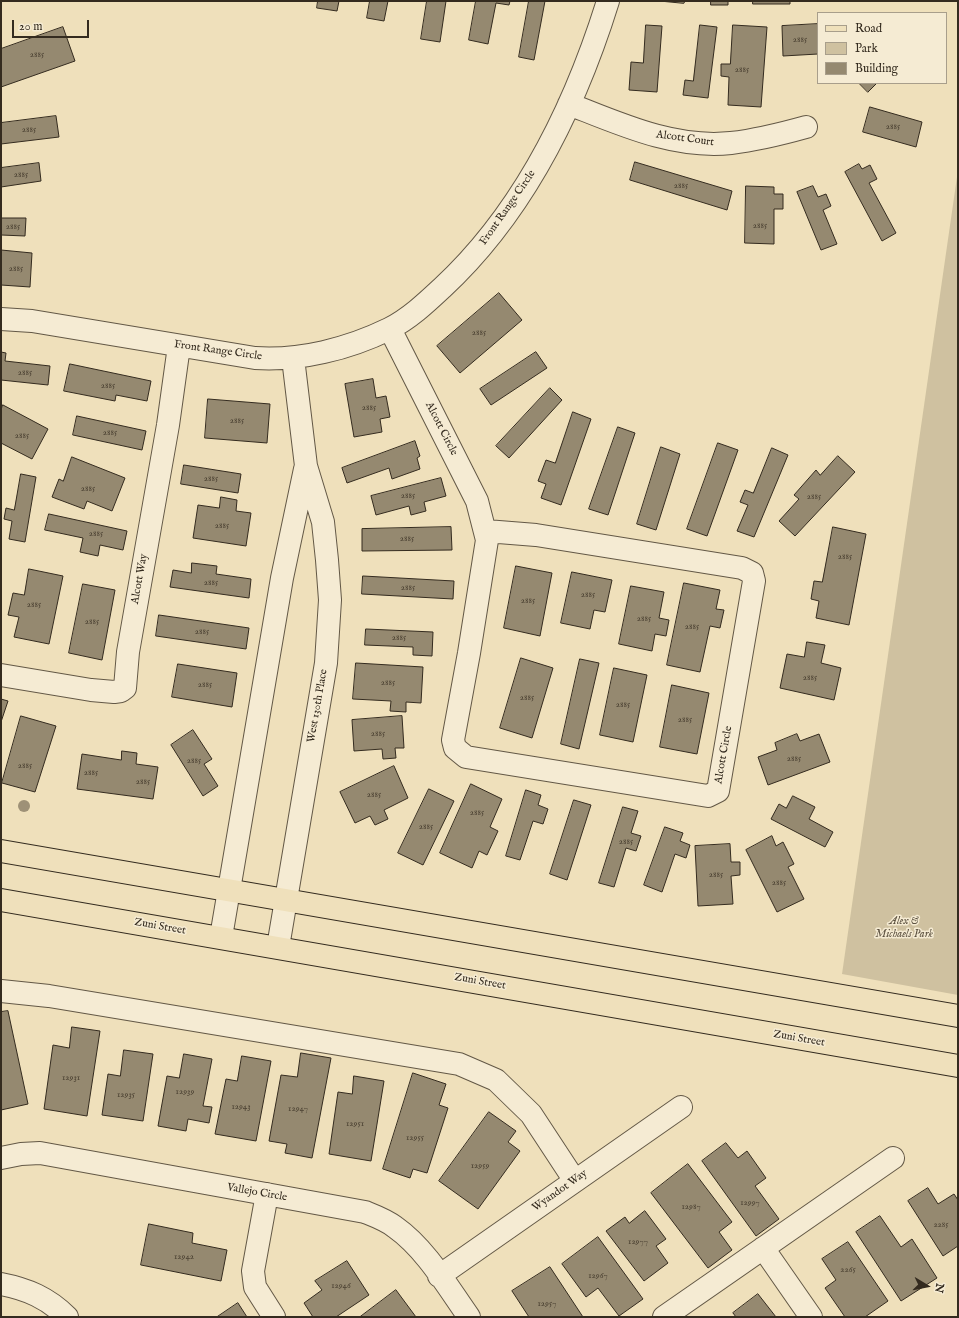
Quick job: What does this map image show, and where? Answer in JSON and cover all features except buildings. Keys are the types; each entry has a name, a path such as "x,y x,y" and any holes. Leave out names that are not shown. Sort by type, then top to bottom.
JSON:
{"main road":[{"path":"1,851 958,1016"},
{"name":"Zuni Street","path":"1,900 958,1066"}],"street":[{"name":"Front Range Circle","path":"1,319 32,321 255,358 277,359 293,358 346,346 390,329 419,310 460,271 494,232 522,191 546,151 569,104 593,47 608,1"},
{"name":"Alcott Court","path":"569,104 634,130 670,139 702,143 729,144 767,138 806,127"},
{"name":"Alcott Circle","path":"390,329 477,501 486,531 487,540 453,740 455,748 466,757 708,796 718,791 754,581 752,573 742,568 536,534 486,531"},
{"name":"Alcott Way","path":"1,675 91,690 114,692 122,691 125,688 128,652 168,425 179,346"},
{"name":"West 130th Place","path":"278,947 326,663 330,623 330,600 323,522 306,466 293,358"},
{"name":"West 130th Place","path":"221,937 282,578 306,466"},
{"path":"1,991 49,996 459,1064 496,1080 531,1114 575,1181"},
{"name":"Wyandot Way","path":"439,1276 680,1107"},
{"name":"Vallejo Circle","path":"1,1158 21,1154 40,1153 365,1212 393,1225 420,1248 469,1317"},
{"path":"664,1317 893,1158"},
{"path":"267,1194 253,1271 256,1287 274,1317"},
{"path":"763,1248 811,1317"},
{"path":"1,1284 21,1288 47,1300 67,1317"}],"green space":[{"name":"Alex & Michaels Park","path":"958,170 958,995 842,974"}]}
